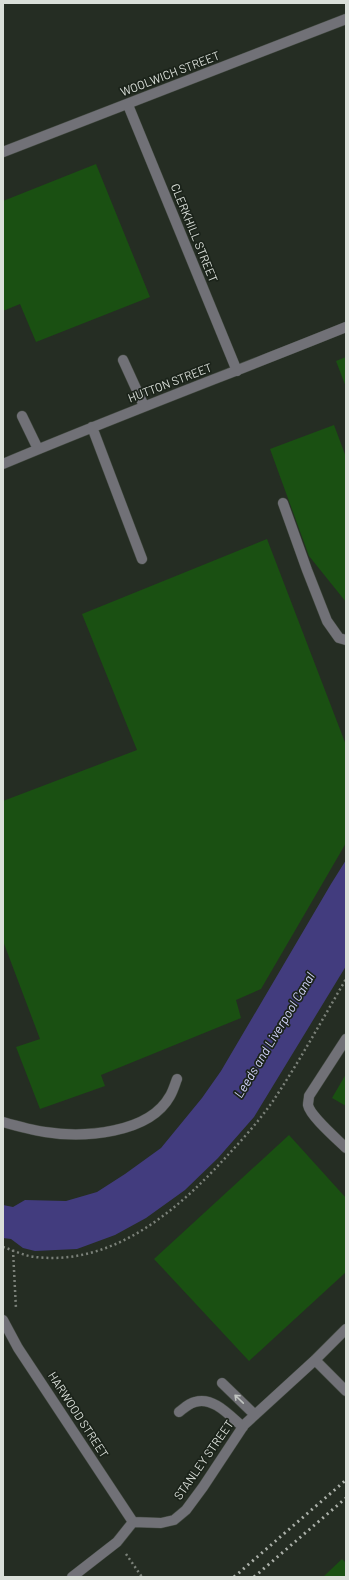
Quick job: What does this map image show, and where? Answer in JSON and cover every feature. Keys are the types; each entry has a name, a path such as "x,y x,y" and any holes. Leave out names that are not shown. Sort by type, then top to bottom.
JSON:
{"street":[{"name":"WOOLWICH STREET","path":"3,152 128,105 346,19"},
{"name":"CLERKHILL STREET","path":"128,105 237,371"},
{"name":"HUTTON STREET","path":"3,464 346,326"},
{"path":"123,360 144,406"},
{"path":"22,416 38,449"},
{"path":"92,427 142,559"},
{"path":"283,503 327,621 339,638 346,640"},
{"path":"346,1039 309,1096 308,1106 314,1116 346,1148"},
{"path":"3,1122 59,1134 125,1129 143,1122 160,1110 170,1096 177,1079"},
{"name":"HARWOOD STREET","path":"3,1320 18,1348 133,1522"},
{"name":"STANLEY STREET","path":"133,1522 161,1523 174,1520 186,1510 242,1428 346,1330"},
{"path":"315,1360 346,1391"},
{"path":"222,1383 255,1415"},
{"path":"178,1412 194,1402 205,1401 224,1411 242,1428"},
{"path":"72,1577 117,1542 133,1522"}],"path":[{"path":"3,1246 33,1258 59,1258 85,1254 116,1245 146,1228 176,1207 206,1179 233,1150 272,1103 346,979"},
{"path":"13,1250 16,1310"},
{"path":"132,1562 142,1577"}],"water":[{"name":"Leeds and Liverpool Canal","path":"346,860 346,966 254,1117 218,1158 185,1190 146,1218 115,1235 77,1249 35,1251 23,1248 11,1239 3,1238 3,1205 13,1207 25,1200 66,1201 97,1192 161,1148 202,1098 221,1071"}],"building":[{"path":"96,164 150,297 36,342 20,304 3,311 3,201"},
{"path":"346,357 346,387 336,361"},
{"path":"334,425 346,457 346,602 309,556 270,449"},
{"path":"267,539 346,745 346,843 261,989 236,1000 241,1018 101,1075 105,1086 40,1109 16,1047 40,1039 3,941 3,801 137,750 82,614"},
{"path":"346,1074 346,1106 332,1098"},
{"path":"289,1135 346,1198 346,1272 249,1361 154,1259"},
{"path":"342,1559 346,1563 346,1577 323,1577"}],"railway":[{"path":"234,1577 346,1480"},
{"path":"254,1577 346,1498"}]}
